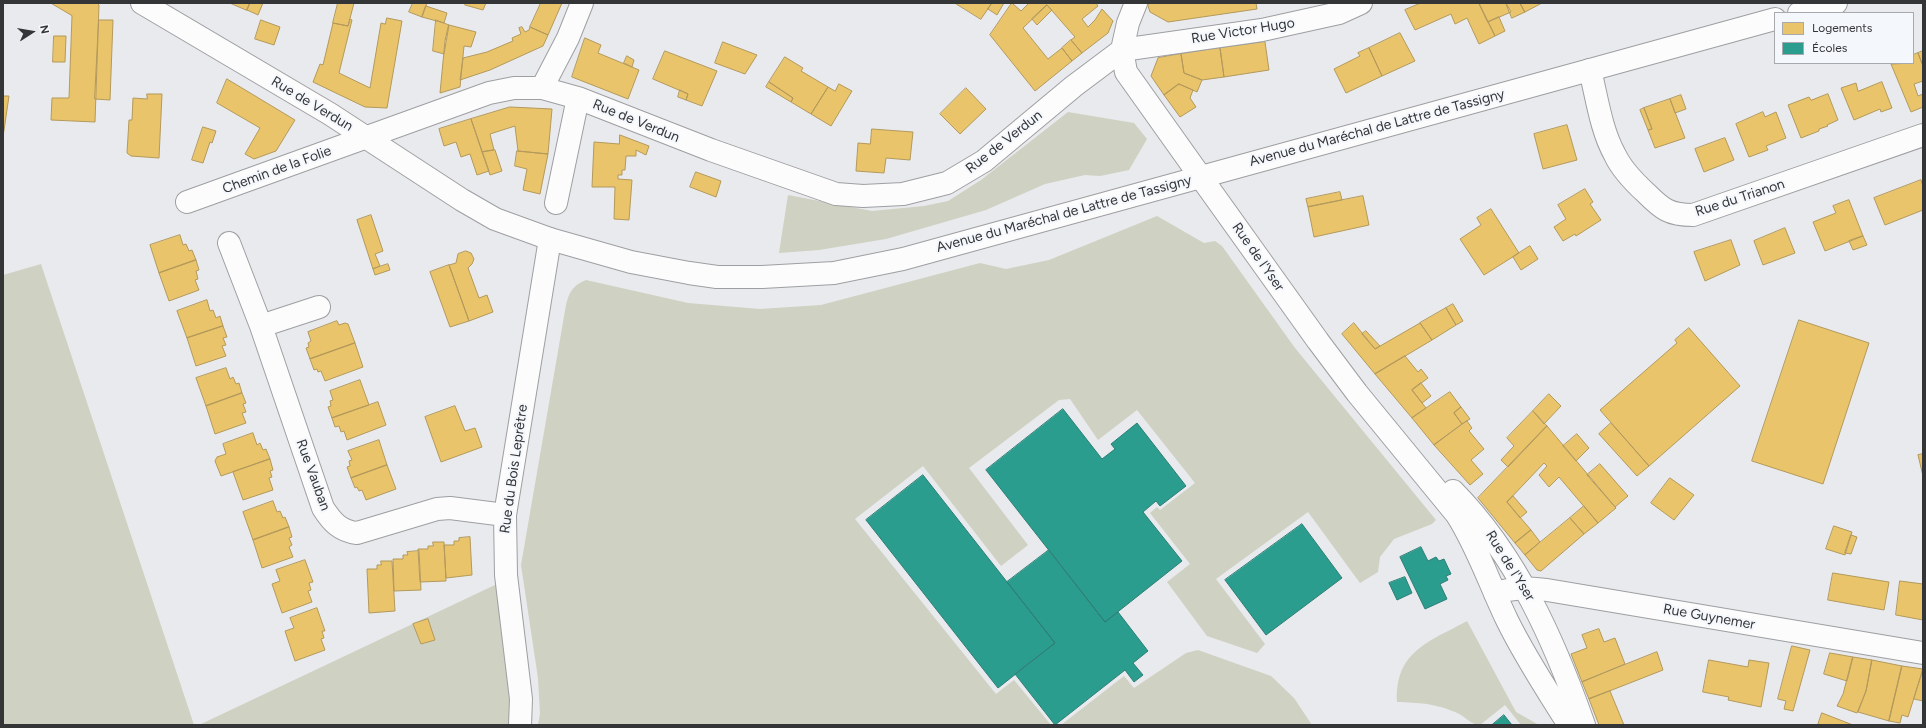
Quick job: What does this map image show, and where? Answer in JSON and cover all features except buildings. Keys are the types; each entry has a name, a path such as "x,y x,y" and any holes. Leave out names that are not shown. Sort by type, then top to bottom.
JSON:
{"street":[{"name":"Rue de Verdun","path":"142,3 367,138 489,93 514,88 542,88 578,98 711,150 836,194 868,196 902,194 947,183 984,161 1074,86 1122,50"},
{"path":"542,88 568,38 582,3"},
{"path":"1122,50 1128,23 1136,3"},
{"name":"Rue Victor Hugo","path":"1122,50 1262,30 1339,13 1361,3"},
{"path":"1803,12 1836,3"},
{"name":"Avenue du Maréchal de Lattre de Tassigny","path":"367,138 462,200 495,219 550,239 605,255 689,273 717,276 762,277 834,273 903,259 1200,176 1774,19"},
{"name":"Rue de l'Yser","path":"1122,50 1126,72 1130,79 1318,341 1357,393 1457,515 1470,535 1495,594 1524,653 1551,700 1569,725"},
{"name":"Rue du Trianon","path":"1590,70 1609,144 1615,157 1625,171 1657,203 1668,212 1679,215 1693,215 1923,135"},
{"path":"556,203 578,98"},
{"name":"Chemin de la Folie","path":"187,202 367,138"},
{"name":"Rue du Bois Leprêtre","path":"520,725 521,700 506,575 505,515 550,239"},
{"name":"Rue Vauban","path":"230,243 261,326 323,508 338,526 346,531 357,533 437,509 450,508 505,515"},
{"path":"261,326 319,307"},
{"name":"Rue de l'Yser","path":"1409,455 1452,489 1468,506 1494,540 1526,587 1584,725"},
{"name":"Rue Guynemer","path":"1495,594 1526,587 1923,653"}],"shaded area":[{"path":"1068,112 1134,123 1147,139 1129,170 1100,176 1085,175 1045,184 986,210 886,239 819,250 779,253 788,195 872,211 924,206 948,201 981,180"},
{"path":"1157,216 1204,243 1215,241 1222,246 1295,348 1436,520 1432,524 1394,539 1380,557 1378,572 1360,583 1308,512 1216,579 1265,644 1257,653 1207,636 1167,582 1190,564 1150,513 1157,507 1160,510 1195,483 1137,410 1098,440 1070,399 1059,400 969,468 1028,545 1001,566 923,466 855,519 996,694 1014,680 1051,725 538,725 540,714 538,678 521,565 566,305 570,293 578,284 586,280 688,303 760,309 821,305 980,263 1006,269 1049,260"},
{"path":"41,264 194,725 3,725 3,275"},
{"path":"497,584 513,725 199,725"},
{"path":"1467,621 1516,712 1539,725 1521,725 1505,705 1480,725 1477,725 1458,713 1447,709 1420,703 1397,702 1398,685 1402,671 1408,659 1428,642"},
{"path":"1198,650 1271,676 1294,698 1312,725 1061,725 1124,676 1134,688 1186,653"}]}
